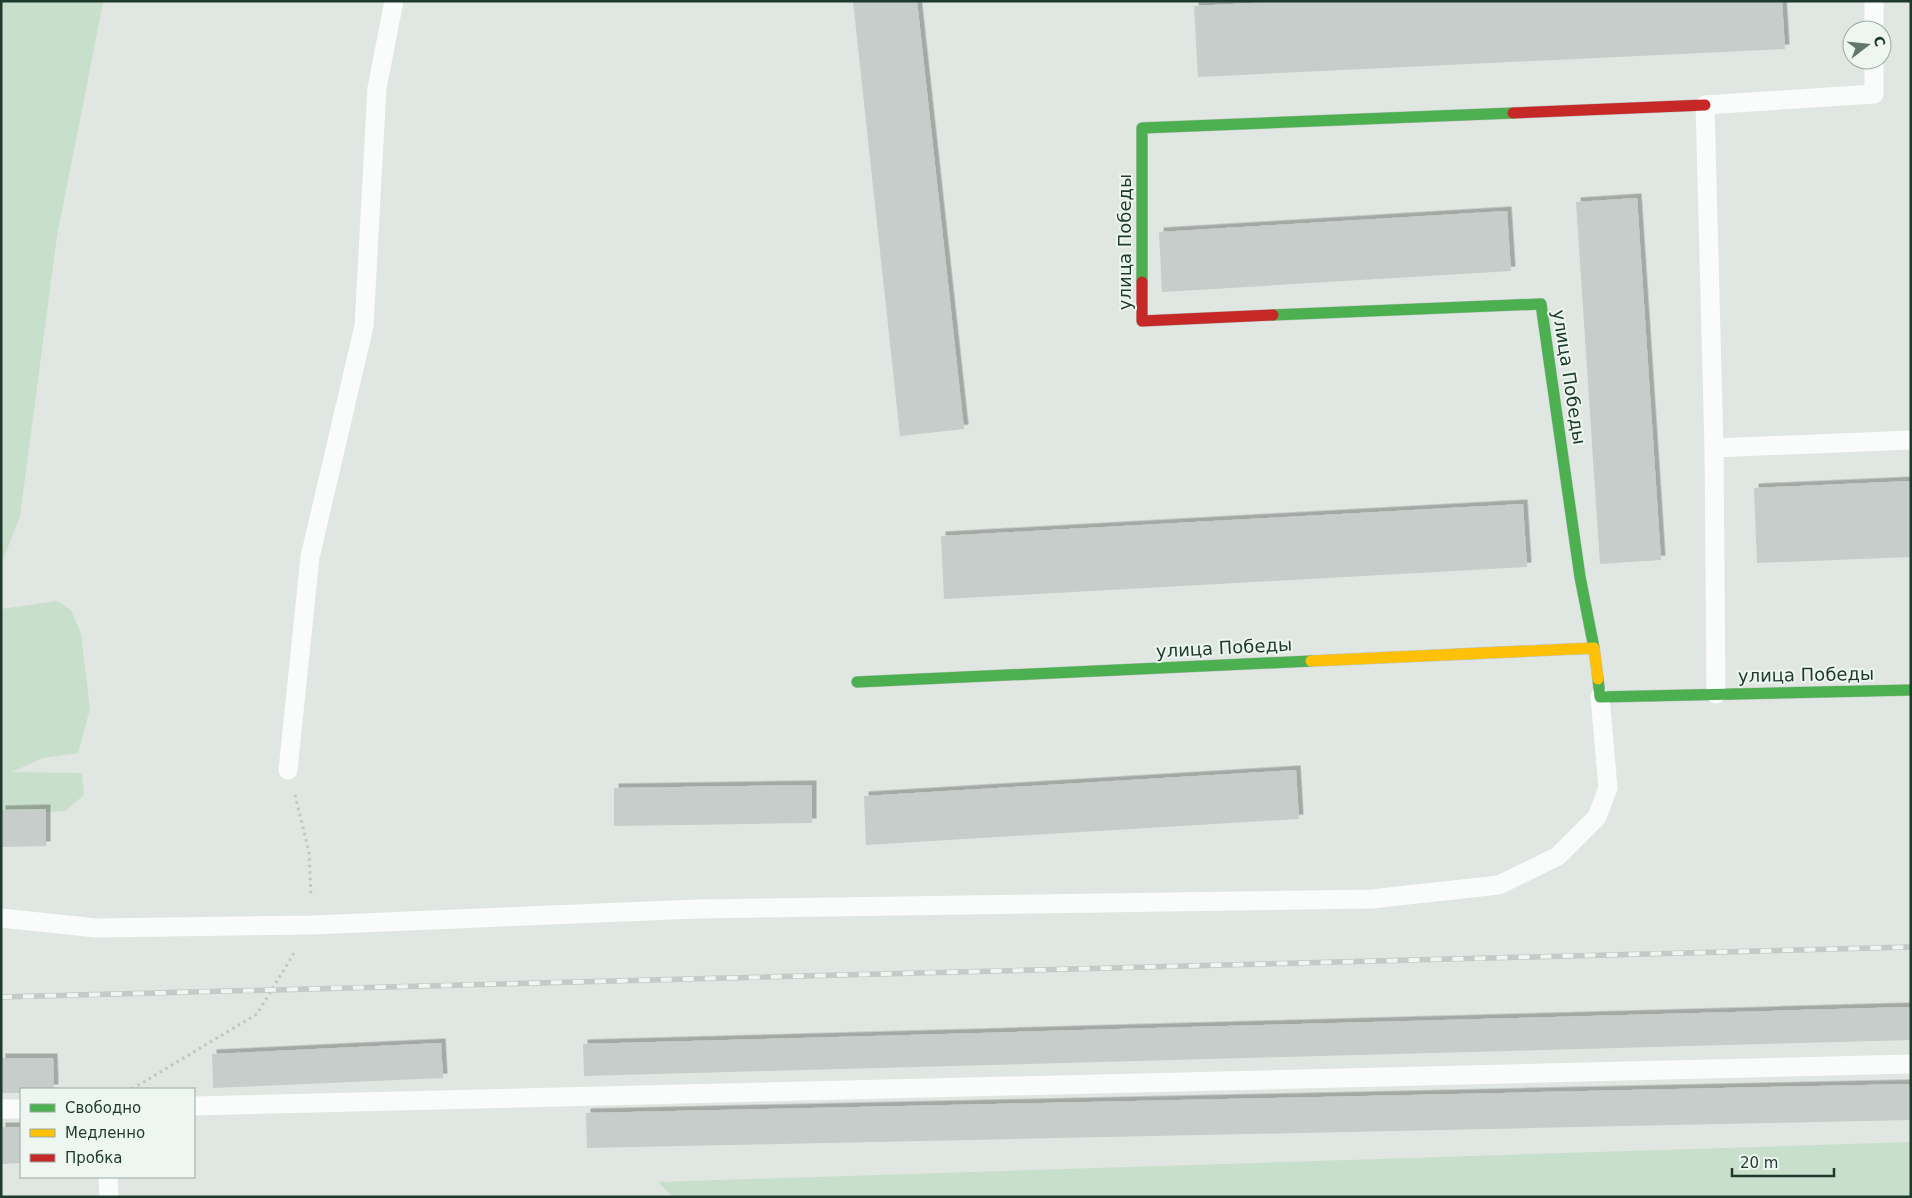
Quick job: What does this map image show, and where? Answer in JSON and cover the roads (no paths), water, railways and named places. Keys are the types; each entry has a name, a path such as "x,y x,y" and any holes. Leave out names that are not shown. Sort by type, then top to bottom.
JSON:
{"street":[{"name":"улица Победы","path":"1705,105 1142,128 1142,321 1541,304 1600,697 1911,690"},
{"name":"улица Победы","path":"857,682 1594,648"}],"lane":[{"path":"288,770 310,557 364,326 377,88 394,1"},
{"path":"1874,1 1874,20"},
{"path":"1716,694 1714,448 1705,105 1874,94 1874,70"},
{"path":"1714,448 1911,440"},
{"path":"1,918 96,928 312,925 697,909 1371,899 1499,885 1558,856 1596,817 1608,788 1600,697"},
{"path":"195,1106 1911,1064"},
{"path":"1,1109 20,1109"},
{"path":"108,1178 109,1197"}],"railway":[{"path":"1,997 1911,947"}]}
